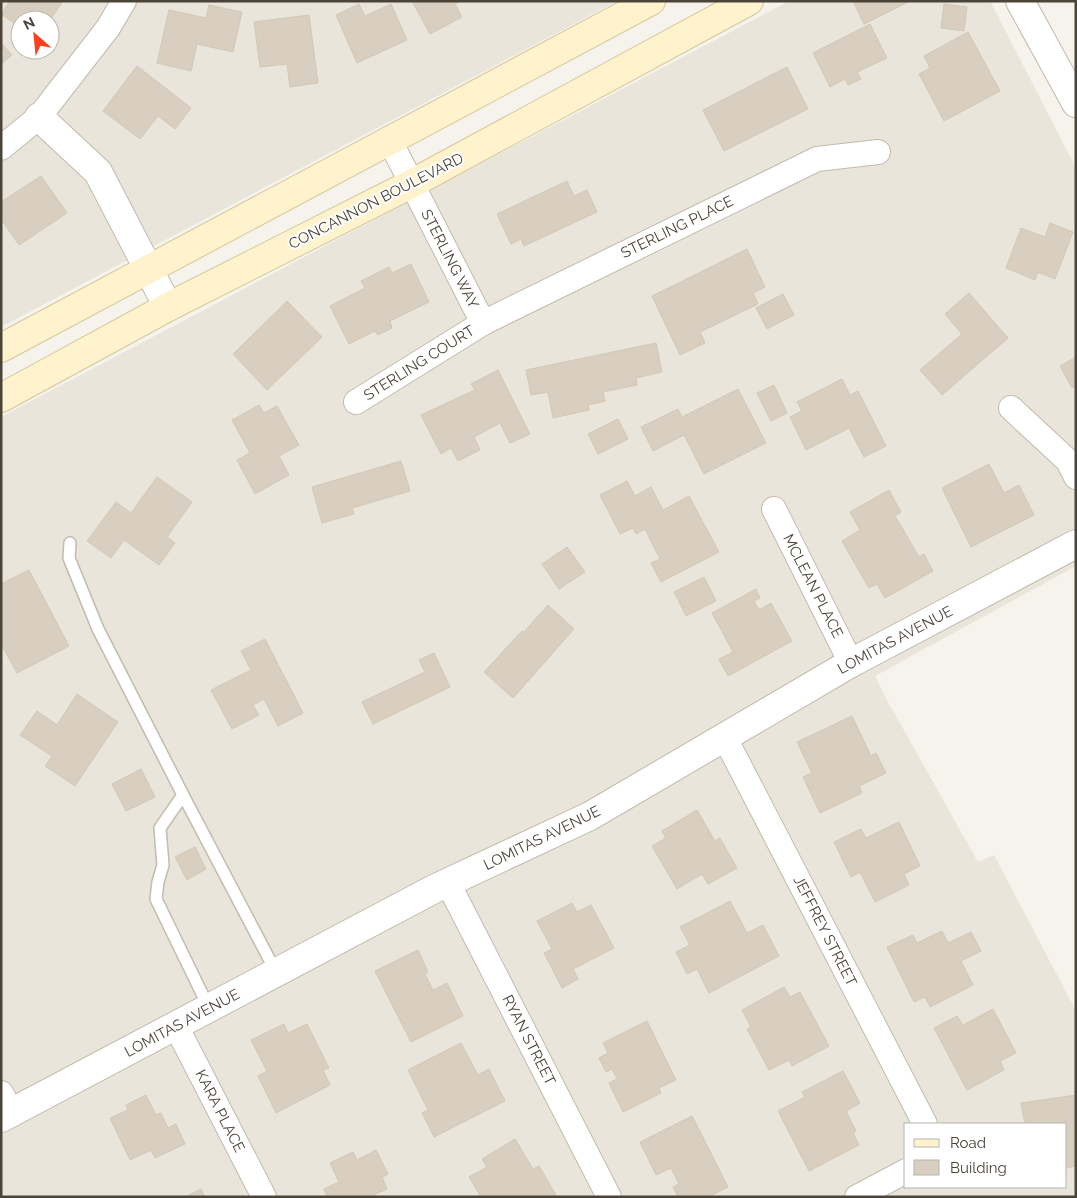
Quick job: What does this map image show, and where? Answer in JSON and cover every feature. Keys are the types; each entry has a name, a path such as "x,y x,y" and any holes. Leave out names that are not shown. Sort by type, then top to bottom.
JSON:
{"main road":[{"path":"1,348 651,1"},
{"name":"CONCANNON BOULEVARD","path":"1,398 168,307 411,184 749,1"}],"street":[{"path":"1,148 39,117 108,28 124,1"},
{"path":"1020,1 1076,103"},
{"path":"39,117 98,172 168,307"},
{"name":"STERLING WAY","path":"390,141 483,323"},
{"name":"STERLING PLACE","path":"483,323 817,159 878,152"},
{"name":"STERLING COURT","path":"356,402 483,323"},
{"path":"1011,408 1068,460 1076,477"},
{"name":"MCLEAN PLACE","path":"774,509 851,663"},
{"name":"LOMITAS AVENUE","path":"5,1108 176,1026 448,883 590,816 851,663 1076,544"},
{"name":"JEFFREY STREET","path":"725,738 924,1123"},
{"name":"RYAN STREET","path":"448,883 610,1197"},
{"name":"KARA PLACE","path":"176,1026 264,1197"},
{"path":"857,1197 904,1172"}],"lane":[{"path":"70,542 69,558 98,628 183,796 277,972"},
{"path":"183,796 160,828 162,865 156,899 209,1008"}],"shaded area":[{"path":"1,1 617,1 1,327"},
{"path":"789,1 990,1 1076,168 1076,566 875,676 978,862 994,855 1076,1011 1076,1197 1,1197 1,417"}],"building":[{"path":"10,1 63,1 57,10 10,10 10,20 1,14"},
{"path":"412,1 460,1 455,4 462,17 430,34"},
{"path":"853,1 908,1 908,2 864,24"},
{"path":"359,4 365,16 391,4 407,40 357,63 336,15"},
{"path":"944,4 967,7 964,31 941,28"},
{"path":"209,5 242,12 233,52 197,44 191,71 157,63 169,10 206,18"},
{"path":"309,15 318,83 290,87 287,64 260,67 254,22"},
{"path":"870,24 887,58 857,72 861,79 848,85 845,79 830,87 813,53"},
{"path":"968,32 1000,91 944,121 919,74 930,68 924,56"},
{"path":"1,43 10,53 10,57 1,64"},
{"path":"137,66 191,108 175,129 158,116 140,139 103,111"},
{"path":"787,67 808,109 724,151 703,110"},
{"path":"41,176 67,213 19,245 1,219 1,202"},
{"path":"567,181 574,196 587,190 597,212 524,246 521,239 511,244 497,214"},
{"path":"1050,223 1073,232 1055,279 1038,272 1035,280 1006,268 1021,228 1045,237"},
{"path":"747,249 765,287 753,293 758,304 700,332 705,343 680,355 652,296"},
{"path":"411,264 429,302 390,321 392,328 378,335 375,331 349,344 330,306 365,288 361,281 389,267 392,273"},
{"path":"969,293 1008,338 942,395 920,370 962,334 945,314"},
{"path":"783,294 794,315 767,329 756,308"},
{"path":"287,301 322,337 267,390 233,354"},
{"path":"656,343 662,372 636,378 637,385 603,392 605,401 588,405 589,410 553,418 548,392 531,395 526,370"},
{"path":"1076,357 1076,386 1072,388 1060,366"},
{"path":"498,370 530,434 510,443 500,423 474,437 480,450 458,461 451,448 441,454 421,415 475,390 471,384"},
{"path":"842,379 850,395 858,391 886,446 864,457 849,428 806,450 790,417 802,411 797,402"},
{"path":"774,385 787,413 771,421 757,393"},
{"path":"738,389 766,443 704,474 684,435 653,451 641,427 678,409 682,417"},
{"path":"259,405 264,413 277,406 299,445 279,456 289,475 255,494 237,460 250,453 232,420"},
{"path":"618,419 628,439 598,454 588,434"},
{"path":"401,461 410,491 352,508 354,514 322,523 312,487"},
{"path":"989,464 1004,493 1019,485 1034,515 971,547 942,488"},
{"path":"157,477 192,502 167,537 175,543 159,565 124,540 111,558 87,541 116,502 131,513"},
{"path":"627,481 635,496 651,487 663,510 689,496 719,552 661,582 651,563 660,559 645,529 636,534 633,528 620,534 600,495"},
{"path":"889,490 901,512 895,516 919,557 924,554 933,571 885,598 877,584 869,588 842,541 860,530 850,512"},
{"path":"567,547 585,572 559,589 542,564"},
{"path":"29,570 69,646 17,673 1,644 1,584"},
{"path":"704,577 716,601 686,616 674,592"},
{"path":"756,589 760,598 754,601 759,610 771,603 792,641 728,676 719,659 733,652 712,613"},
{"path":"548,605 574,629 513,698 484,672"},
{"path":"265,639 303,713 278,726 264,699 253,705 259,715 232,729 211,690 251,670 241,651"},
{"path":"434,653 450,687 373,724 362,702 425,672 419,660"},
{"path":"77,694 118,722 75,786 45,766 52,756 20,735 37,711 57,725"},
{"path":"852,716 871,756 876,753 886,773 859,786 862,793 820,813 803,777 812,773 797,742"},
{"path":"141,769 155,797 126,811 112,784"},
{"path":"697,810 715,841 720,838 737,868 708,884 702,874 677,889 652,846 666,838 662,831"},
{"path":"899,822 920,866 904,874 909,885 875,902 860,872 851,877 834,842 861,829 866,838"},
{"path":"195,847 206,869 187,880 175,857"},
{"path":"730,901 747,933 763,925 779,956 709,993 697,969 687,974 676,952 690,945 680,927"},
{"path":"572,903 577,912 591,905 614,948 573,969 578,979 562,988 544,953 552,949 537,921"},
{"path":"942,931 948,943 971,932 981,951 961,961 973,985 930,1007 925,997 914,1002 887,947 913,935 917,943"},
{"path":"418,950 428,972 425,974 433,990 447,983 463,1016 411,1042 375,971"},
{"path":"784,987 790,997 800,992 829,1046 792,1066 789,1060 769,1070 747,1029 751,1027 742,1010"},
{"path":"993,1009 1016,1053 1000,1061 1004,1070 967,1090 934,1028 957,1016 963,1025"},
{"path":"647,1021 676,1080 659,1088 661,1093 623,1112 609,1083 617,1079 612,1069 606,1072 599,1058 608,1053 603,1043"},
{"path":"284,1024 288,1033 307,1024 329,1068 323,1070 330,1085 276,1113 258,1076 267,1071 251,1040"},
{"path":"461,1043 478,1075 489,1069 505,1101 434,1137 422,1113 428,1110 408,1070"},
{"path":"843,1071 860,1103 846,1111 856,1131 853,1133 859,1145 809,1171 778,1111 805,1097 802,1092"},
{"path":"146,1095 156,1115 161,1113 168,1128 176,1124 185,1144 155,1158 151,1150 130,1160 110,1118 128,1110 126,1105"},
{"path":"1076,1095 1076,1166 1067,1168 1067,1123 1025,1123 1021,1103"},
{"path":"692,1116 728,1187 708,1197 678,1197 673,1187 679,1184 671,1168 656,1175 640,1142"},
{"path":"515,1139 533,1169 539,1166 556,1195 554,1197 481,1197 469,1177 487,1167 482,1159"},
{"path":"376,1150 388,1174 382,1177 387,1189 373,1195 373,1197 327,1197 324,1189 339,1182 330,1163 353,1152 357,1160"},
{"path":"201,1189 205,1197 185,1197"}]}
